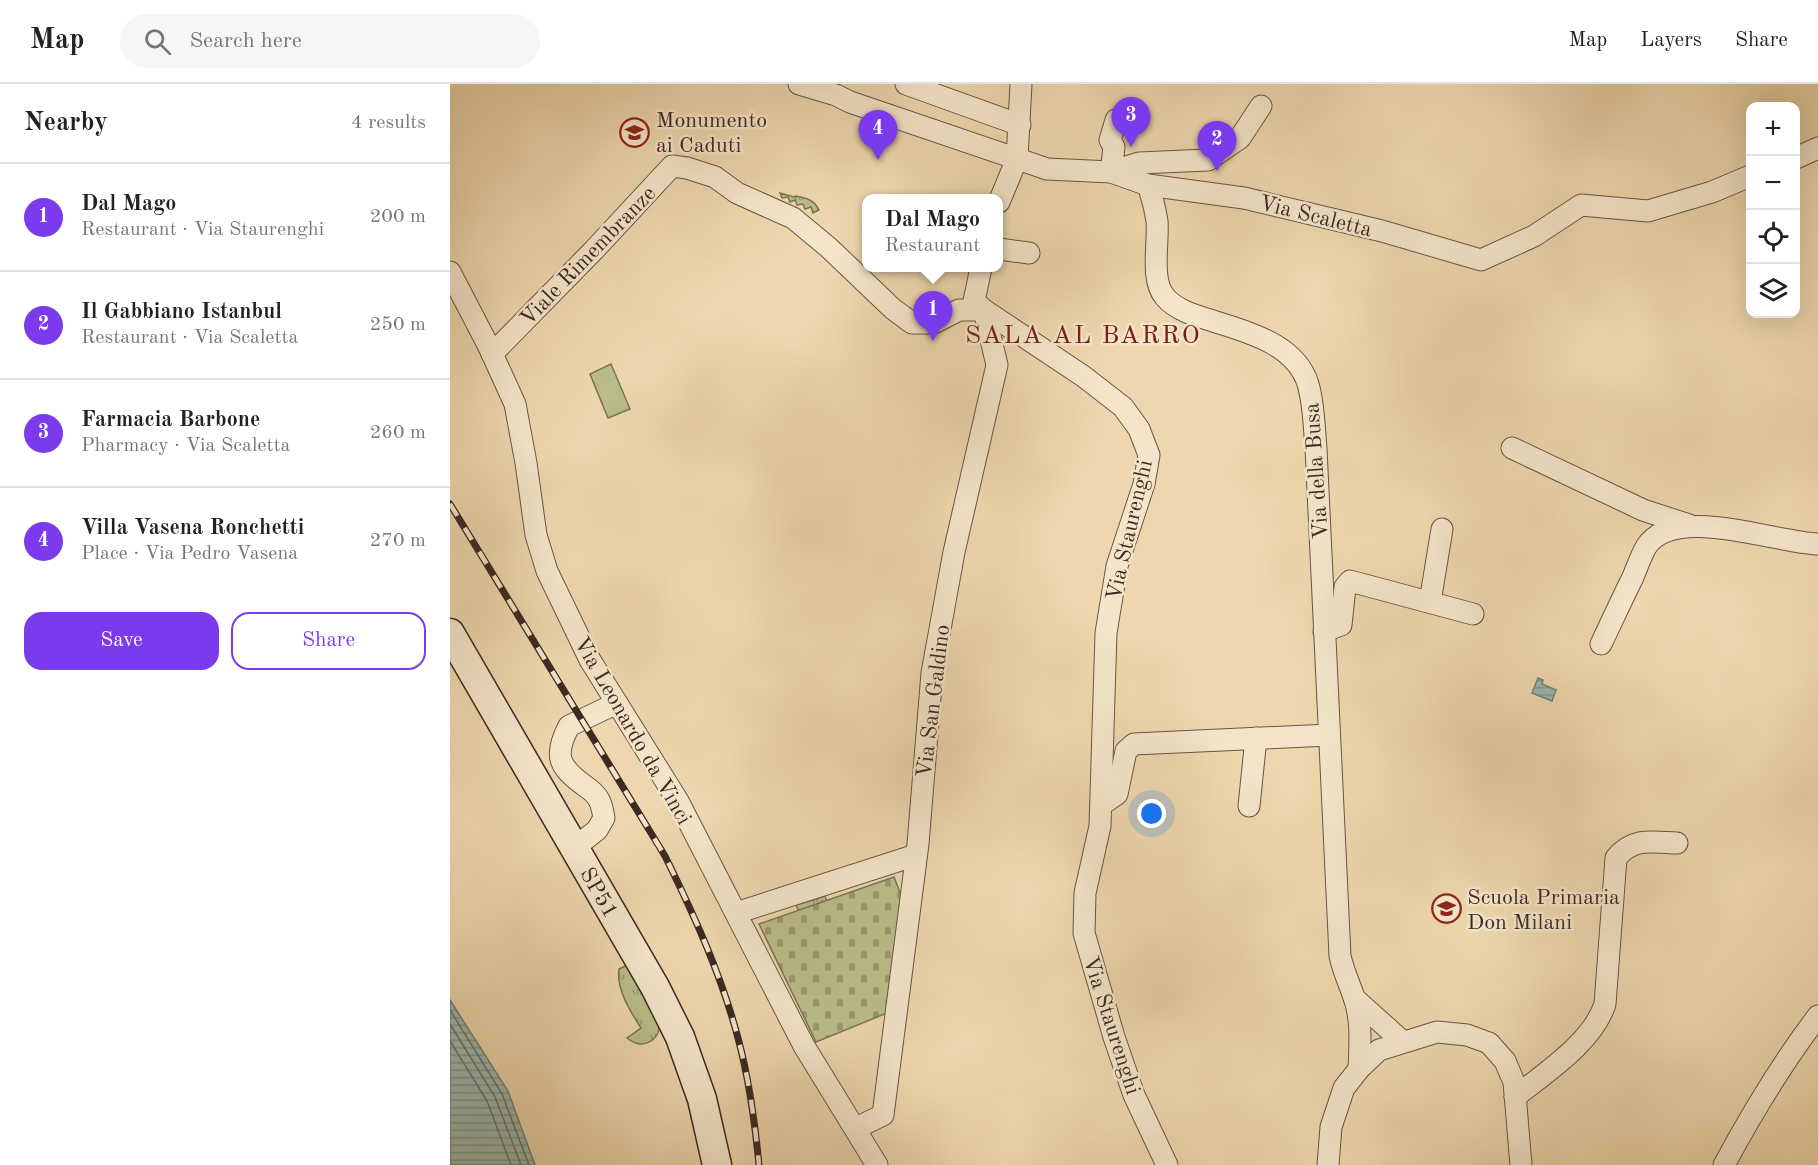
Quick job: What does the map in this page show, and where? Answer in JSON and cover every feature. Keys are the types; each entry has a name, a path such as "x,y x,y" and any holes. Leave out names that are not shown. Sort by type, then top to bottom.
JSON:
{"main road":[{"name":"SP51","path":"450,633 655,987 680,1037 702,1099 717,1165"}],"street":[{"path":"906,84 1020,125"},
{"path":"1003,194 1017,159 1022,84"},
{"path":"804,85 841,89 850,102 1047,169 1111,172 1139,163 1208,160 1240,138 1261,106"},
{"path":"1111,172 1114,147 1110,140 1116,120 1129,117"},
{"path":"1800,156 1818,148"},
{"name":"Viale Rimembranze","path":"492,354 672,166 715,177 737,193 793,218 828,247 893,309 912,323 934,323 959,310 984,310"},
{"name":"Via Scaletta","path":"1111,172 1148,185 1244,198 1382,231 1480,260 1534,236 1581,205 1648,211 1712,192 1746,178"},
{"name":"Via della Busa","path":"1148,185 1157,223 1157,274 1164,296 1187,313 1250,332 1284,350 1301,369 1308,383 1316,448 1340,956 1343,973 1354,998"},
{"path":"1003,250 1029,253"},
{"name":"Via Leonardo da Vinci","path":"450,272 515,404 536,535 547,571 590,660 678,801 804,1046 878,1165"},
{"name":"Via San Galdino","path":"856,1128 883,1115 916,855 932,673 954,552 997,365 984,310 974,302 980,272"},
{"name":"Via Staurenghi","path":"984,310 1083,376 1122,407 1139,429 1149,455 1144,484 1118,566 1106,633 1100,826 1085,894 1084,933 1114,1037 1134,1095 1167,1165"},
{"path":"1512,448 1643,510 1689,526"},
{"path":"1601,644 1647,545 1665,530 1689,526 1725,528 1800,544 1818,544"},
{"path":"1430,602 1442,529"},
{"path":"1324,631 1341,625 1345,587 1350,581 1473,614"},
{"path":"574,848 597,830 604,818 600,800 594,792 566,770 560,760 559,751 569,726 617,703"},
{"path":"1101,805 1117,794 1126,751 1134,744 1329,735"},
{"path":"1249,806 1256,738"},
{"path":"1515,1096 1571,1050 1592,1030 1601,1017 1605,1004 1616,858 1624,848 1639,842 1677,843"},
{"path":"736,914 916,855"},
{"path":"1354,998 1403,1042"},
{"path":"1354,998 1361,1036 1359,1069"},
{"path":"1724,1165 1744,1128 1796,1046 1818,1017"},
{"path":"1328,1165 1331,1127 1344,1088 1359,1069 1379,1050 1437,1032 1467,1035 1489,1043 1505,1061 1514,1082 1521,1165"}],"green space":[{"path":"780,193 807,199 819,210 813,213 811,207 805,209 803,204 797,205 795,200 790,202 788,197 782,198"},
{"path":"611,364 630,409 608,418 590,374"},
{"path":"894,877 903,900 887,1013 816,1042 759,924"},
{"path":"825,896 827,902 799,912 796,905"},
{"path":"629,966 660,1026 652,1041 647,1043 637,1043 627,1038 641,1028 622,992 619,969"}],"water":[{"path":"1538,678 1543,680 1542,684 1556,690 1552,701 1532,693"},
{"path":"450,1000 508,1091 535,1165 450,1165"}],"railway":[{"path":"450,504 665,856 686,900 715,968 738,1038 751,1101 759,1165"}],"place":[{"name":"Monumento ai Caduti","path":"635,132"},
{"name":"Farmacia Barbone","path":"1131,147"},
{"name":"Villa Vasena Ronchetti","path":"878,160"},
{"name":"Il Gabbiano Istanbul","path":"1217,171"},
{"name":"Dal Mago","path":"933,341"},
{"name":"Scuola Primaria Don Milani","path":"1446,909"}],"district":[{"name":"SALA AL BARRO","path":"1083,334"}]}
